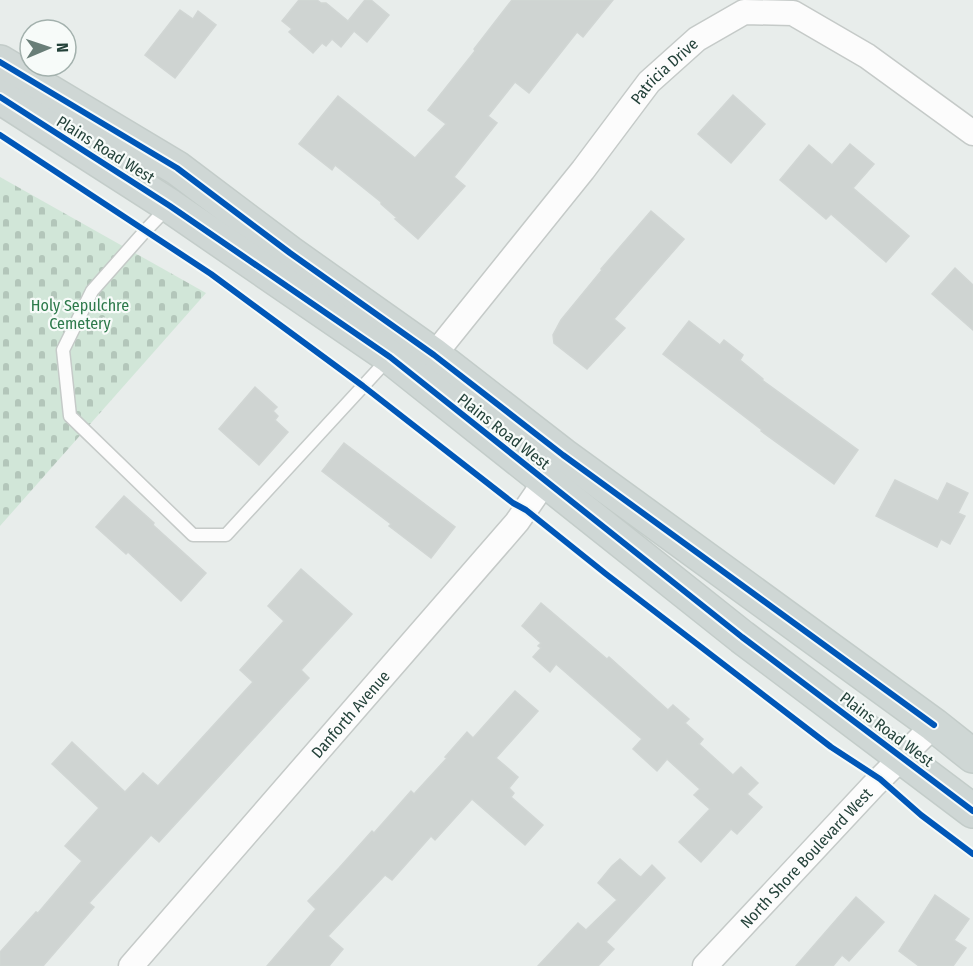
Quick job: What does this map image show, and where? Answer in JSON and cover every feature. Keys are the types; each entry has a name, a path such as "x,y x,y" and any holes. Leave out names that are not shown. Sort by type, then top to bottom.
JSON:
{"main road":[{"name":"Plains Road West","path":"0,62 177,168 290,253 434,355 554,468 742,637 973,811"},
{"name":"Plains Road West","path":"0,97 170,206 934,725 973,756"}],"street":[{"name":"Patricia Drive","path":"434,355 583,171 649,82 697,39 744,12 793,13 867,56 973,133"},
{"name":"Danforth Avenue","path":"131,966 509,532 554,468"},
{"name":"North Shore Boulevard West","path":"705,966 880,779 934,725"}],"lane":[{"path":"170,206 92,291 63,350 70,416 193,535 226,535 390,357"}],"green space":[{"name":"Holy Sepulchre Cemetery","path":"0,177 206,293 0,526"}],"building":[{"path":"299,0 317,0 326,3 348,21 365,0 371,0 389,15 367,42 354,31 341,47 332,39 326,46 322,43 313,53 289,32 292,29 282,21"},
{"path":"512,0 613,0 583,37 577,32 529,93 515,82 488,116 497,123 454,177 465,186 418,239 395,219 397,218 381,202 335,165 332,170 299,144 338,96 415,158 446,124 428,110"},
{"path":"180,10 193,19 198,11 216,25 175,78 145,55"},
{"path":"733,95 765,124 731,163 698,134"},
{"path":"850,144 874,164 853,188 909,236 886,262 831,214 826,219 780,180 809,145 832,165"},
{"path":"651,211 684,239 614,319 625,328 587,369 554,343 553,335 561,320 601,269"},
{"path":"955,268 973,285 973,330 932,294"},
{"path":"689,321 720,345 724,340 743,355 740,360 762,380 858,450 834,484 761,431 663,354"},
{"path":"255,387 277,407 273,411 278,416 275,420 288,432 259,465 219,429"},
{"path":"344,443 455,527 431,558 322,471"},
{"path":"895,480 938,501 947,483 968,493 958,513 965,516 950,544 941,539 937,547 876,516"},
{"path":"124,496 206,573 181,601 128,552 126,554 96,527"},
{"path":"301,569 352,614 301,670 309,678 159,842 151,835 89,903 94,907 43,966 0,966 0,952 36,912 38,913 82,861 65,846 99,808 52,764 72,742 125,792 143,773 158,786 253,682 240,670 284,621 268,606"},
{"path":"541,603 607,659 609,657 668,710 673,705 689,719 685,723 703,739 699,744 733,775 741,767 758,783 747,794 762,807 737,834 731,829 701,862 679,842 710,809 694,795 700,789 667,759 657,771 633,749 642,739 556,664 550,672 533,657 541,648 538,646 541,643 522,626"},
{"path":"515,691 538,711 496,758 518,777 509,788 514,793 511,797 543,825 525,845 472,799 435,840 431,836 392,880 385,875 328,936 343,949 329,966 267,966 316,909 308,901 411,791 414,794 467,732 473,738"},
{"path":"620,859 641,877 652,865 665,878 606,942 614,949 598,966 538,966 578,923 586,930 617,900 598,883"},
{"path":"935,895 969,919 954,940 966,948 953,966 919,966 899,951"},
{"path":"856,897 884,922 849,961 842,955 833,966 796,966"}],"cycle path":[{"path":"0,62 177,168 290,253 434,355 563,455 934,725"},
{"path":"0,97 170,206 390,357 742,637 973,811"},
{"path":"0,135 211,274 363,386 831,747 880,779 921,815 973,854"}]}
